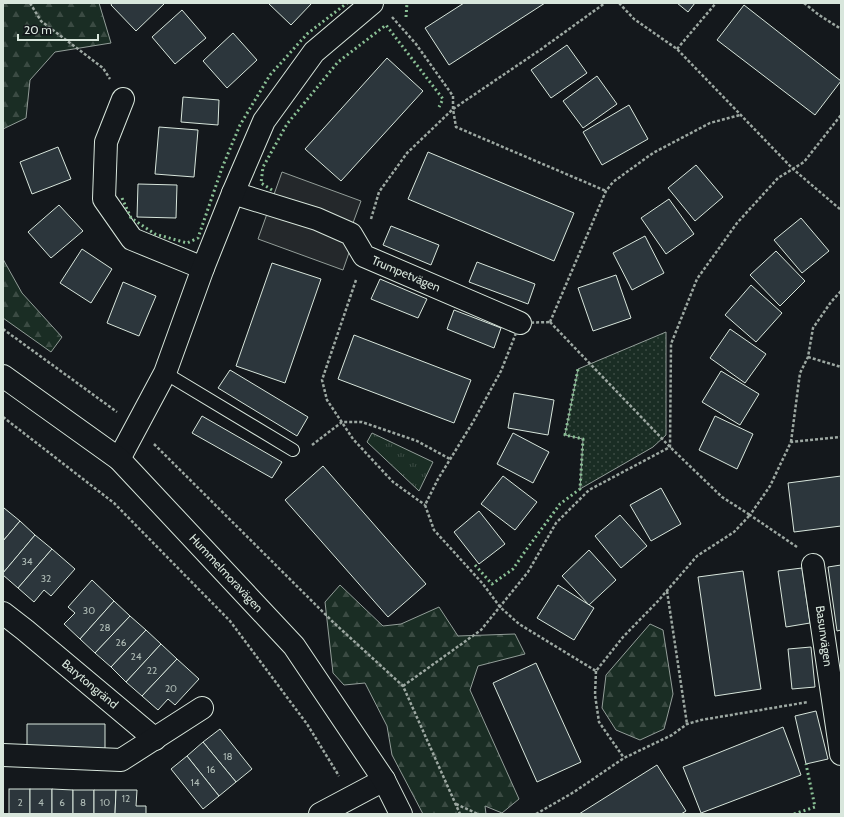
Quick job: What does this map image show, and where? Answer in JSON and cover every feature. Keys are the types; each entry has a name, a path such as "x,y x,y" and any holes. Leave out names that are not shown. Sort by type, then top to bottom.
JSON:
{"street":[{"path":"119,459 165,373 203,268 264,121 314,52 372,3"},
{"path":"123,99 106,142 104,199 132,239 203,268"},
{"name":"Trumpetvägen","path":"233,193 317,219 351,234 364,256 520,323"},
{"name":"Hummelmoravägen","path":"3,376 119,459 294,646 384,780 401,814"},
{"name":"Basunvägen","path":"813,565 841,754"},
{"name":"Barytongränd","path":"3,613 26,630 154,739"},
{"path":"3,630 26,630"},
{"path":"3,755 121,760 202,708"},
{"path":"320,814 384,780"}],"lane":[{"path":"165,373 293,450"}],"path":[{"path":"30,3 41,21 103,68 123,99"},
{"path":"596,671 519,624 500,607 483,584 434,530 425,505 393,482 354,439 327,400 322,380 364,256 368,227 379,192 407,153 453,109 540,50 605,3"},
{"path":"619,3 634,19 677,49 793,169 841,210"},
{"path":"677,49 716,3"},
{"path":"804,3 841,29"},
{"path":"390,14 416,44 452,96 456,127 606,191"},
{"path":"670,447 672,344 697,279 737,223 778,178 804,162 841,114"},
{"path":"550,322 606,191 613,182 653,153 710,123 740,115"},
{"path":"624,758 599,722 595,695 596,671 623,637 667,591 697,556 734,532 750,515 770,486 792,442 800,373 808,358 813,328 831,302 841,291"},
{"path":"425,505 438,479 473,422 501,371 520,323 550,322 670,447 722,497 802,550 813,565"},
{"path":"3,329 136,427 332,622 403,686 460,814"},
{"path":"808,358 841,367"},
{"path":"3,417 114,503 230,621 308,724 352,797"},
{"path":"293,450 302,454 342,422 362,422 417,441 450,459"},
{"path":"792,442 841,437"},
{"path":"403,686 481,630 528,572 556,522 589,490 670,447"},
{"path":"667,591 687,724"},
{"path":"536,814 574,792 624,758 672,734 687,724 701,720 833,698"},
{"path":"455,803 478,814"}],"green space":[{"path":"3,3 99,3 111,43 55,52 30,80 26,118 3,129"},
{"path":"3,259 22,293 62,337 51,352 3,318"},
{"path":"666,332 666,435 653,447 580,489 583,439 565,435 578,369"},
{"path":"372,433 433,462 419,491 367,442"},
{"path":"340,585 383,626 401,624 439,607 458,636 515,634 525,654 478,666 470,690 519,799 502,813 485,806 486,814 423,814 392,755 387,726 365,683 344,685 333,673 325,602"},
{"path":"650,624 663,630 673,694 664,729 640,740 616,730 602,708 606,675"}],"shaded area":[{"path":"282,172 361,201 345,245 351,247 343,270 258,239"}],"building":[{"path":"112,3 165,3 136,31 111,5"},
{"path":"268,3 312,3 291,25"},
{"path":"464,3 545,3 449,65 425,28"},
{"path":"677,3 695,3 688,12"},
{"path":"744,5 841,81 815,115 717,40"},
{"path":"182,10 206,38 175,64 152,37"},
{"path":"233,33 257,60 227,88 203,61"},
{"path":"567,45 587,73 551,98 531,70"},
{"path":"387,58 423,91 341,181 305,149"},
{"path":"597,76 617,104 583,128 563,101"},
{"path":"183,97 219,100 218,125 181,122"},
{"path":"629,105 648,139 602,165 583,132"},
{"path":"159,127 198,130 194,177 155,174"},
{"path":"58,147 71,179 32,194 20,162"},
{"path":"428,152 574,213 554,261 408,199"},
{"path":"696,165 723,197 695,221 668,188"},
{"path":"138,184 177,185 176,218 137,217"},
{"path":"669,199 694,234 666,254 641,218"},
{"path":"59,205 83,231 51,258 28,232"},
{"path":"801,218 829,251 802,273 774,240"},
{"path":"391,226 439,245 431,265 383,245"},
{"path":"645,236 664,273 632,290 613,253"},
{"path":"82,249 112,269 91,303 60,283"},
{"path":"776,251 805,281 780,306 750,275"},
{"path":"477,262 535,284 528,304 469,282"},
{"path":"272,263 321,279 285,383 236,366"},
{"path":"616,275 631,318 593,331 578,288"},
{"path":"380,279 427,299 418,318 371,299"},
{"path":"123,282 156,296 139,336 107,323"},
{"path":"751,285 782,313 756,342 725,315"},
{"path":"454,310 501,328 494,348 447,329"},
{"path":"730,329 766,354 745,383 710,358"},
{"path":"354,335 471,380 454,423 338,379"},
{"path":"230,370 308,417 297,436 218,388"},
{"path":"721,371 759,394 740,425 702,402"},
{"path":"514,393 554,400 548,435 508,428"},
{"path":"202,416 282,462 272,478 192,433"},
{"path":"715,416 753,434 737,469 699,450"},
{"path":"513,433 549,452 533,483 497,464"},
{"path":"323,466 426,584 388,617 285,500"},
{"path":"503,476 537,502 515,530 481,504"},
{"path":"841,476 841,526 794,532 788,483"},
{"path":"661,488 681,524 651,541 630,505"},
{"path":"3,508 20,521 3,541"},
{"path":"479,511 505,544 479,564 454,532"},
{"path":"620,515 647,546 621,568 595,536"},
{"path":"20,521 35,535 3,573 3,541"},
{"path":"35,535 52,549 18,588 3,575 3,573"},
{"path":"52,549 75,569 51,596 44,590 34,602 18,588"},
{"path":"589,550 616,580 589,605 562,576"},
{"path":"841,565 841,630 837,631 828,567"},
{"path":"802,568 810,623 786,627 778,571"},
{"path":"743,571 761,689 715,696 698,577"},
{"path":"92,580 114,601 80,639 64,624 75,613 68,607"},
{"path":"558,585 594,608 574,640 537,618"},
{"path":"114,601 130,616 95,653 80,639"},
{"path":"130,616 146,630 111,667 95,653"},
{"path":"146,630 161,644 126,682 111,667"},
{"path":"161,644 177,659 142,696 126,682"},
{"path":"811,647 815,687 792,689 788,649"},
{"path":"177,659 199,679 175,705 168,699 158,710 142,696"},
{"path":"536,663 581,762 537,782 493,683"},
{"path":"816,711 828,759 806,764 795,716"},
{"path":"27,724 105,724 105,751 27,750"},
{"path":"783,727 801,775 701,813 683,767"},
{"path":"220,729 252,769 236,782 203,742"},
{"path":"203,742 236,782 219,796 187,756"},
{"path":"187,756 219,796 203,809 171,769"},
{"path":"657,765 686,811 681,814 579,814"},
{"path":"9,789 30,789 30,814 9,814"},
{"path":"30,789 52,789 52,814 30,814"},
{"path":"52,789 73,790 73,814 52,814"},
{"path":"73,790 94,790 94,814 73,814"},
{"path":"94,790 116,790 115,814 94,814"},
{"path":"116,790 137,790 136,806 146,806 146,814 115,814"}],"hedge":[{"path":"122,198 131,218 155,234 187,243 198,238 222,168 240,125 270,75 307,34 347,3"},
{"path":"406,17 407,3"},
{"path":"272,190 261,183 263,167 287,124 338,62 386,25 443,99 439,107"},
{"path":"475,565 492,584 513,569 560,504 580,489 583,439 565,435 578,369"},
{"path":"794,814 815,807 806,764"}]}
